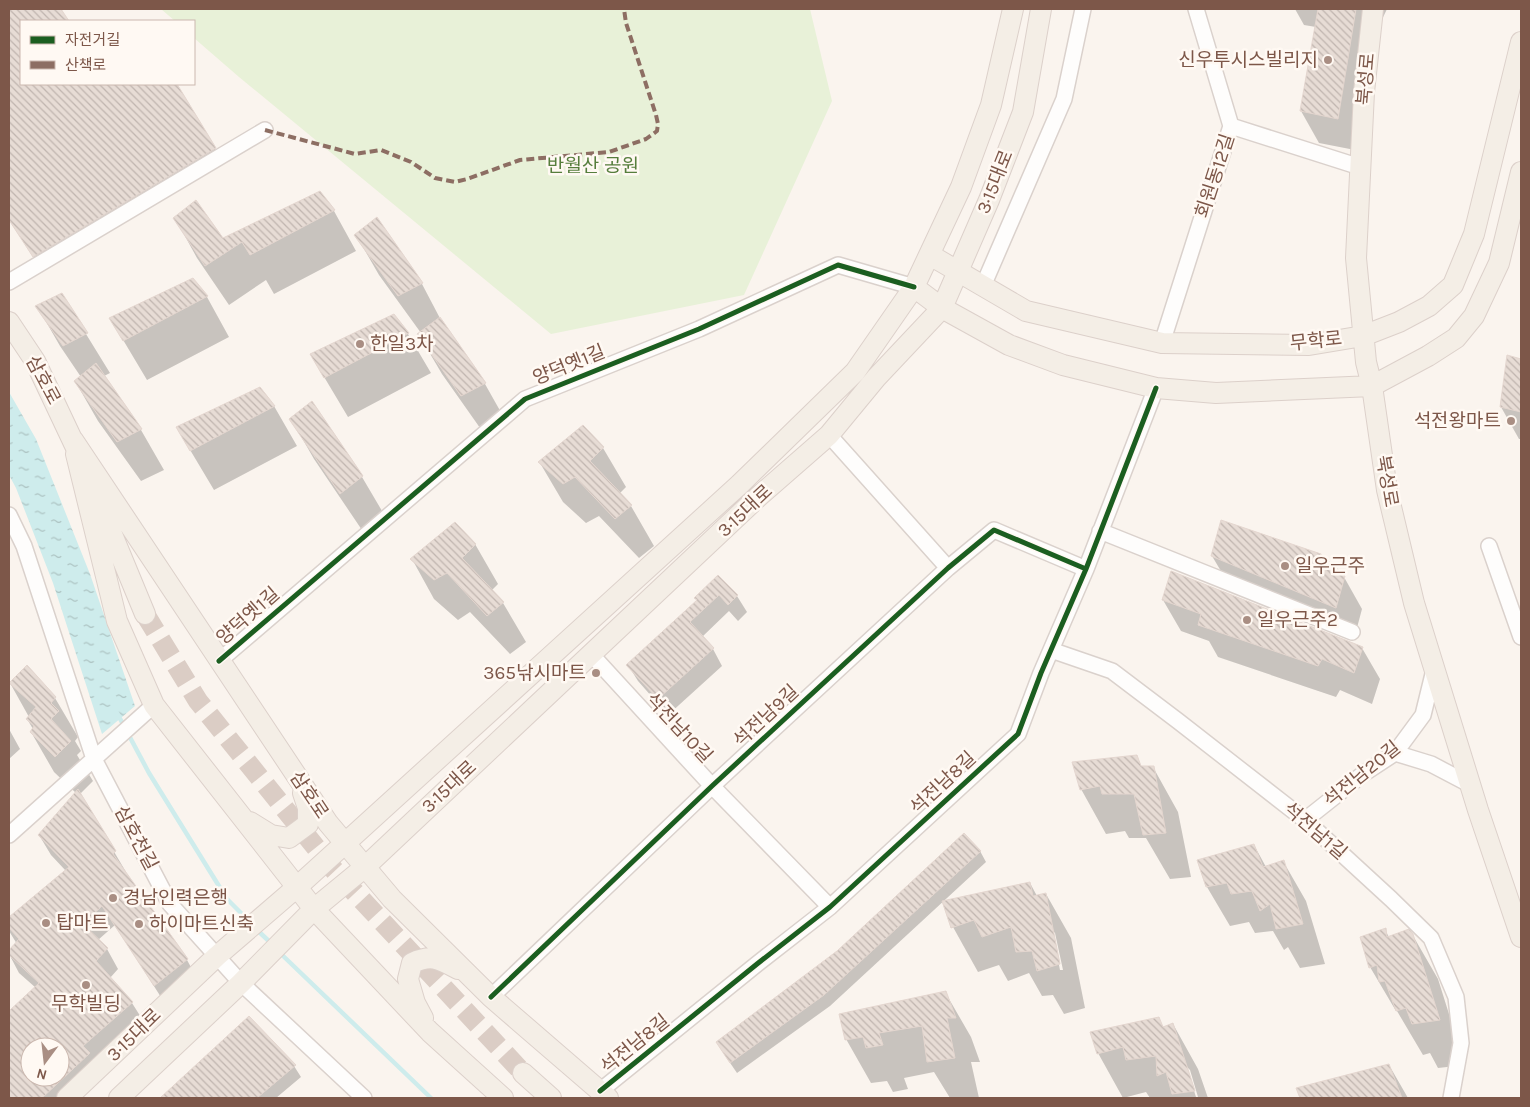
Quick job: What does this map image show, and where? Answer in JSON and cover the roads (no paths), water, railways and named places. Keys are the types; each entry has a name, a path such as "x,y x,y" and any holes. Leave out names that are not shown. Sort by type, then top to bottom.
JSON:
{"main road":[{"name":"3·15대로","path":"67,1098 220,953 291,892 746,478 855,372 914,287 961,187 991,105 1013,9"},
{"name":"3·15대로","path":"119,1098 245,980 310,914 365,867 758,498 829,435 876,378 942,308 989,200 1023,112 1041,9"},
{"name":"북성로","path":"1373,9 1364,92 1356,258 1366,362 1372,386 1387,490 1414,604 1521,938"},
{"name":"무학로","path":"930,255 1026,311 1162,343 1309,345 1363,336 1400,322 1429,306 1453,285 1474,234 1521,42"},
{"path":"914,287 942,308 1009,346 1064,365 1156,388 1216,393 1372,386 1428,356 1456,338 1474,316 1499,263 1521,172"},
{"name":"삼호로","path":"9,323 34,361 73,440 145,614"},
{"name":"삼호로","path":"73,440 328,823 392,899 468,974 604,1095"},
{"name":"삼호로","path":"73,440 117,621 149,709 240,816 291,892 310,914 430,1032 503,1098"},
{"path":"240,816 271,835 289,838 308,824 308,808 296,776"},
{"path":"430,1032 415,1002 408,979 412,963 424,958 440,959 468,974"},
{"path":"523,1073 551,1098"}],"street":[{"path":"983,286 1064,99 1083,9"},
{"name":"회원동12길","path":"1162,343 1231,126 1196,9"},
{"path":"1231,126 1360,167"},
{"path":"9,282 265,130"},
{"name":"양덕옛1길","path":"219,661 525,399 699,329 838,265 914,287"},
{"name":"석전남8길","path":"604,1095 830,907 1018,734 1050,650 1086,569 1156,388"},
{"path":"829,435 948,568"},
{"name":"삼호천길","path":"9,515 24,546 98,755 170,904 364,1098"},
{"name":"석전남9길","path":"491,996 712,786 948,568 994,530 1086,569"},
{"path":"1100,530 1352,632"},
{"path":"1489,546 1521,638"},
{"name":"석전남1길","path":"1050,650 1112,672 1305,820 1431,938 1456,997 1461,1043 1451,1098"},
{"name":"석전남10길","path":"591,654 712,786 830,907"},
{"name":"석전남20길","path":"1305,820 1363,774 1395,753 1423,714 1434,668"},
{"path":"9,835 149,709"},
{"path":"1395,753 1431,764 1471,785"}],"water":[{"path":"9,392 36,439 90,574 135,706 102,734 53,583 16,488 9,475"}],"waterway":[{"path":"117,713 149,773 227,899 249,921"},
{"path":"256,929 272,944"},
{"path":"279,952 431,1098"}],"tunnel":[{"path":"145,614 198,701 334,870 523,1073"}],"place":[{"name":"신우투시스빌리지","path":"1328,60"},
{"name":"한일3차","path":"360,344"},
{"name":"석전왕마트","path":"1511,421"},
{"name":"일우근주","path":"1285,566"},
{"name":"일우근주2","path":"1247,620"},
{"name":"365낚시마트","path":"596,673"},
{"name":"경남인력은행","path":"113,898"},
{"name":"탑마트","path":"46,923"},
{"name":"하이마트신축","path":"139,924"},
{"name":"무학빌딩","path":"86,985"}],"park label":[{"name":"반월산 공원","path":"593,166"}]}
